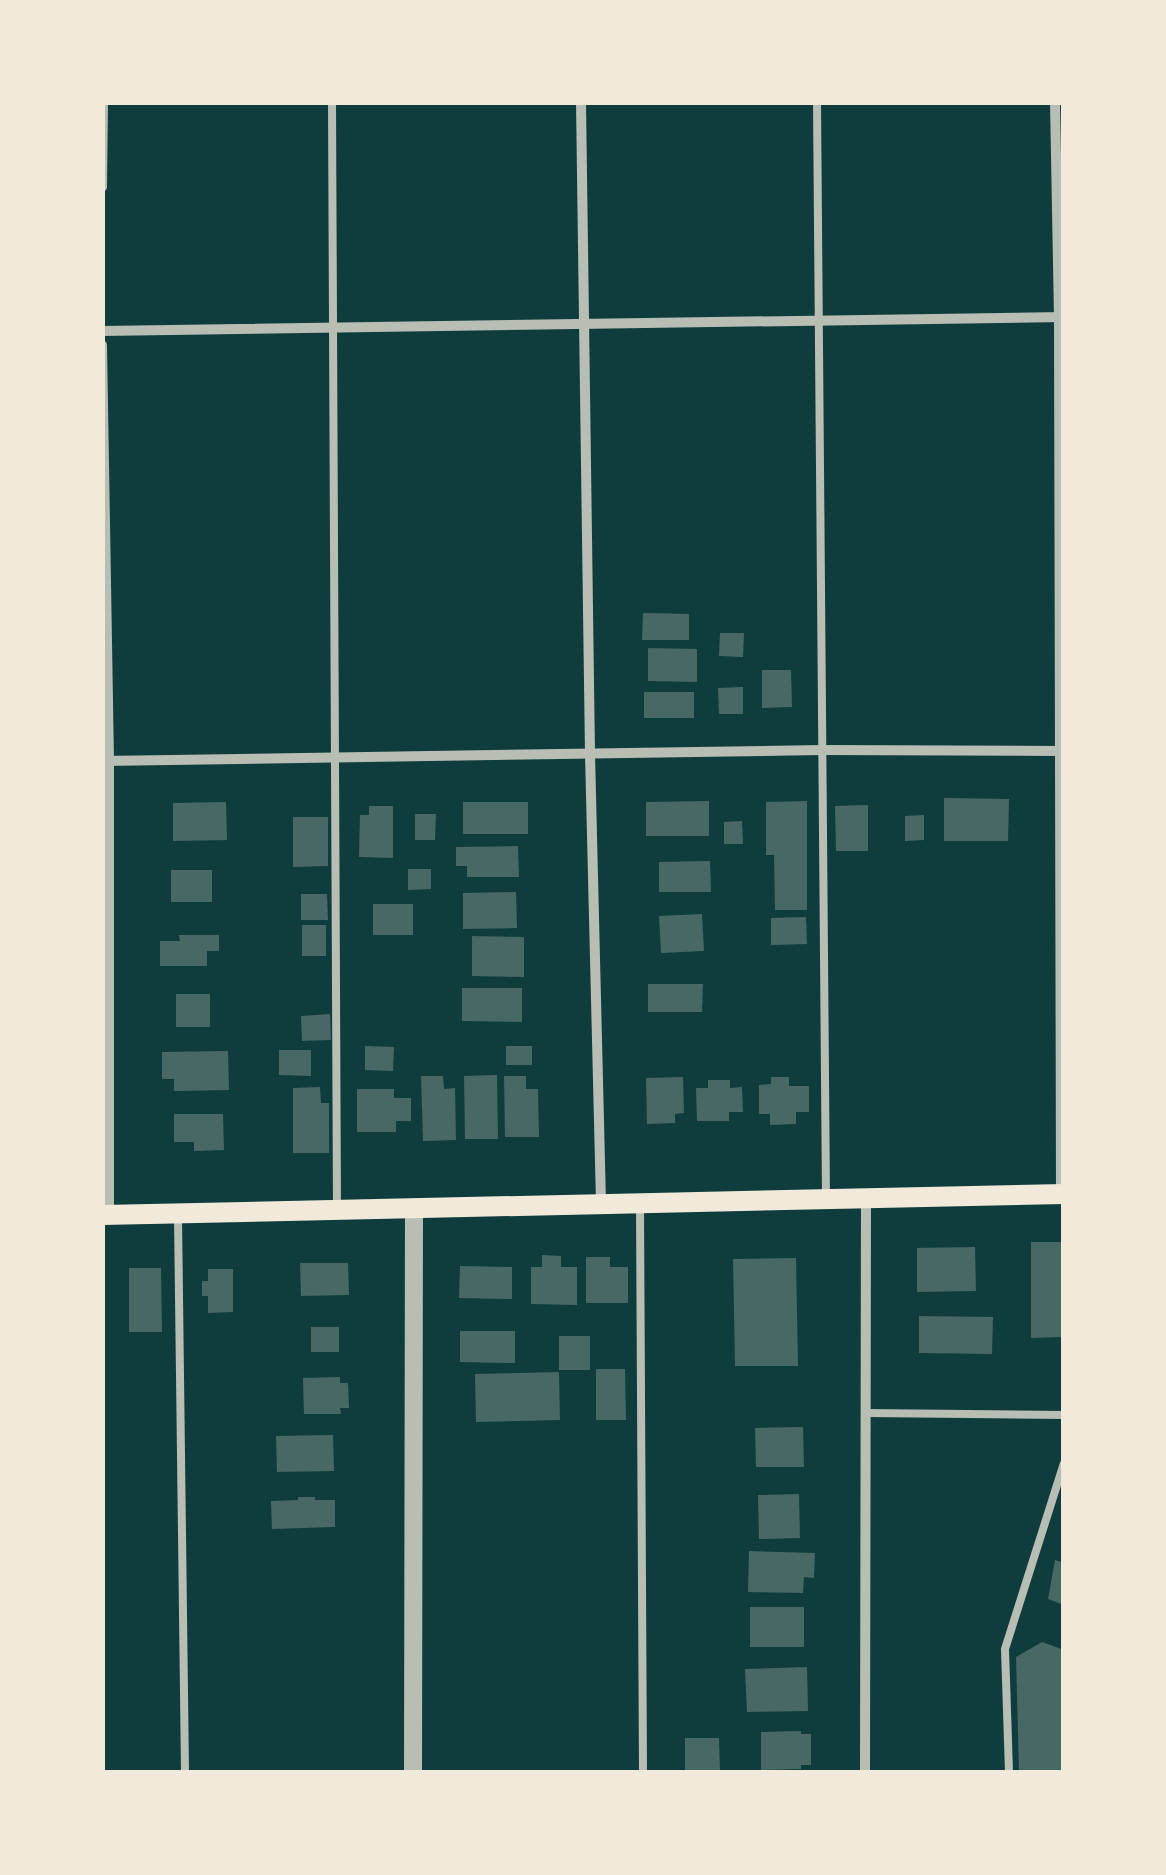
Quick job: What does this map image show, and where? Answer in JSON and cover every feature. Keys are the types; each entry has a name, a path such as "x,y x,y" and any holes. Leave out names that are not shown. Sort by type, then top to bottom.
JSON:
{"main road":[{"path":"106,1215 1063,1195"}],"street":[{"path":"102,186 103,102"},
{"path":"581,102 601,1202"},
{"path":"1055,102 1061,317 1063,1195"},
{"path":"102,331 1061,317"},
{"path":"102,346 106,1215"},
{"path":"106,761 822,750 1062,751"},
{"path":"865,1772 866,1199"},
{"path":"413,1772 414,1208"}],"lane":[{"path":"332,102 336,1209"},
{"path":"817,102 826,1199"},
{"path":"640,1202 643,1772"},
{"path":"178,1214 185,1772"},
{"path":"866,1413 1064,1414"},
{"path":"1009,1772 1004,1649 1064,1463"}],"building":[{"path":"643,613 689,614 689,640 642,640"},
{"path":"720,633 744,633 743,657 719,656"},
{"path":"648,648 697,649 697,682 648,681"},
{"path":"762,670 791,670 792,707 762,708"},
{"path":"743,687 743,714 719,714 718,688"},
{"path":"644,692 694,692 694,718 644,718"},
{"path":"944,798 1009,799 1008,841 944,841"},
{"path":"709,801 709,836 646,836 646,802"},
{"path":"807,801 807,910 775,910 774,855 766,855 766,802"},
{"path":"226,802 227,840 173,841 173,803"},
{"path":"463,802 528,802 528,834 463,834"},
{"path":"868,805 868,851 836,851 835,806"},
{"path":"369,806 393,806 393,858 359,857 360,815 369,815"},
{"path":"415,814 436,814 435,840 415,840"},
{"path":"924,815 924,840 905,841 905,816"},
{"path":"293,817 328,817 328,866 293,867"},
{"path":"742,821 743,844 724,844 724,822"},
{"path":"518,846 519,877 467,877 467,866 456,866 456,847"},
{"path":"710,861 711,892 659,892 659,862"},
{"path":"408,869 431,869 431,889 408,890"},
{"path":"171,870 212,870 212,902 171,902"},
{"path":"516,892 517,928 463,929 463,893"},
{"path":"301,894 327,894 328,920 301,920"},
{"path":"373,904 413,904 413,935 373,935"},
{"path":"702,914 704,951 661,953 659,916"},
{"path":"806,917 807,944 771,945 771,918"},
{"path":"302,925 326,925 326,956 302,956"},
{"path":"179,935 219,935 219,951 207,951 207,966 160,966 160,941 180,941"},
{"path":"472,936 524,937 524,977 472,976"},
{"path":"648,984 703,984 702,1012 648,1012"},
{"path":"462,988 522,988 522,1022 462,1021"},
{"path":"176,994 210,994 210,1027 176,1027"},
{"path":"330,1014 331,1040 302,1041 301,1016"},
{"path":"365,1046 394,1047 393,1071 365,1070"},
{"path":"506,1046 532,1046 532,1065 506,1065"},
{"path":"279,1050 311,1050 311,1076 279,1075"},
{"path":"228,1051 229,1090 174,1091 174,1079 162,1079 162,1052"},
{"path":"497,1075 498,1139 465,1139 464,1076"},
{"path":"421,1076 443,1076 444,1089 455,1088 456,1140 423,1141"},
{"path":"504,1076 526,1076 526,1089 538,1089 539,1137 505,1137"},
{"path":"683,1077 684,1113 675,1114 675,1123 647,1124 646,1078"},
{"path":"771,1077 789,1077 789,1086 809,1086 809,1112 796,1112 796,1124 770,1125 770,1114 759,1114 759,1085 771,1084"},
{"path":"708,1080 730,1080 730,1088 742,1087 743,1112 729,1112 729,1121 697,1121 696,1088 708,1088"},
{"path":"320,1087 321,1103 329,1103 329,1153 293,1153 293,1088"},
{"path":"357,1089 394,1089 394,1098 411,1098 411,1121 396,1121 396,1132 357,1132"},
{"path":"174,1114 223,1114 224,1150 194,1151 194,1142 174,1142"},
{"path":"1031,1242 1064,1242 1062,1337 1031,1338"},
{"path":"975,1247 976,1291 917,1292 917,1248"},
{"path":"542,1255 561,1256 561,1267 577,1267 577,1305 531,1304 531,1267 542,1267"},
{"path":"586,1257 610,1257 610,1267 628,1267 628,1303 586,1303"},
{"path":"796,1258 798,1366 735,1366 733,1259"},
{"path":"300,1263 348,1263 349,1295 301,1296"},
{"path":"460,1266 512,1267 512,1299 459,1298"},
{"path":"129,1268 161,1268 162,1332 129,1332"},
{"path":"208,1269 233,1269 233,1312 208,1313 208,1296 202,1296 202,1281 208,1281"},
{"path":"919,1316 993,1317 992,1354 919,1353"},
{"path":"311,1327 339,1327 339,1352 311,1352"},
{"path":"460,1331 515,1331 515,1363 460,1362"},
{"path":"559,1336 590,1336 590,1370 559,1370"},
{"path":"596,1369 625,1369 626,1420 596,1420"},
{"path":"559,1372 560,1420 476,1422 475,1374"},
{"path":"340,1377 340,1383 348,1383 349,1408 340,1408 341,1414 304,1414 303,1378"},
{"path":"803,1427 804,1467 756,1467 755,1428"},
{"path":"333,1435 334,1471 277,1472 276,1436"},
{"path":"799,1494 800,1538 759,1539 758,1495"},
{"path":"298,1497 335,1500 335,1527 272,1529 271,1501"},
{"path":"749,1551 815,1553 814,1578 804,1577 803,1593 748,1592"},
{"path":"1055,1560 1064,1563 1064,1605 1048,1599"},
{"path":"750,1607 804,1607 804,1647 750,1647"},
{"path":"1042,1642 1064,1650 1064,1772 1019,1772 1016,1657"},
{"path":"807,1667 808,1711 747,1712 745,1669"},
{"path":"761,1732 811,1734 811,1765 761,1770"},
{"path":"685,1738 719,1738 720,1772 685,1772"}]}
